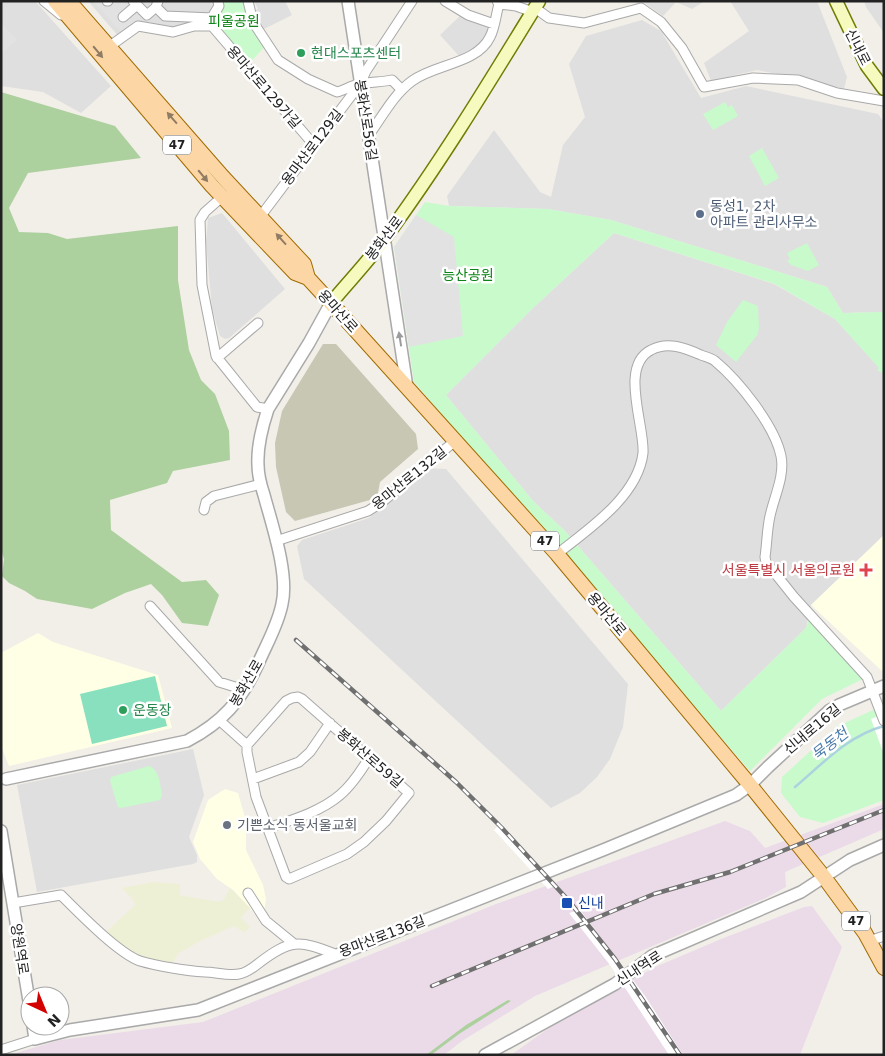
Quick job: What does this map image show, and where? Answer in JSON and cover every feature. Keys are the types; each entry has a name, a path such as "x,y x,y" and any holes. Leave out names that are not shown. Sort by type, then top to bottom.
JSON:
{"main road":[{"name":"용마산로","path":"55,1 110,46 223,177 304,264 308,278"},
{"name":"용마산로","path":"69,1 80,22 222,197 295,273 308,278 332,303 557,554 750,785 824,877 869,941 884,968"},
{"name":"신내로","path":"836,1 867,66 884,90"},
{"name":"봉화산로","path":"332,303 384,239 479,99 536,7"}],"street":[{"path":"44,1 80,22"},
{"path":"75,1 80,22"},
{"path":"213,22 214,14 219,6 218,1"},
{"path":"248,1 253,22 278,60 308,79 333,91 342,91 360,84 392,80 402,90"},
{"name":"봉화산로56길","path":"348,1 407,387"},
{"name":"용마산로129길","path":"260,217 360,84 366,71 412,1"},
{"path":"445,1 468,14 494,24"},
{"path":"123,17 135,3 147,16 157,4 165,16 170,18 213,22"},
{"path":"369,135 402,90 422,74 466,58 481,50 492,35 498,3 536,7 549,18 584,23 641,8 661,22 682,48 704,87 753,78 798,80 837,93 884,101"},
{"path":"110,46 138,26 173,32 213,22"},
{"name":"용마산로129가길","path":"213,22 314,145"},
{"path":"222,197 205,212 200,220 202,285 217,358 256,407 268,409"},
{"name":"봉화산로","path":"3,781 187,740 203,732 226,715 245,690 270,637 282,604 282,572 258,467 259,447 264,421 268,409 332,303"},
{"path":"217,358 258,322"},
{"path":"557,554 622,499 636,478 643,452 634,377 639,363 648,351 663,346 683,347 714,360 747,394 769,426 780,452 782,461 780,478 770,517 764,557 766,562 794,597 867,677 884,721"},
{"name":"용마산로132길","path":"276,541 363,513 373,508 455,441"},
{"path":"204,510 206,502 210,497 261,484"},
{"path":"150,606 219,682 245,690"},
{"name":"신내로16길","path":"750,785 822,716 839,705 884,686"},
{"name":"봉화산로59길","path":"292,698 302,699 330,723 410,793 386,821 364,842 347,854 289,878 286,877 256,797 247,745 286,701 292,698"},
{"path":"219,720 247,745"},
{"path":"253,779 299,762 310,752 330,723"},
{"path":"268,828 315,810 339,796 353,782 370,758"},
{"name":"용마산로136길","path":"1,1050 70,1030 198,1010 335,954 603,850 732,797 750,785"},
{"name":"양원역로","path":"1,831 27,986"},
{"name":"신내역로","path":"485,1055 615,984 652,956 802,892 850,860 884,845"},
{"path":"248,893 266,921 294,943 335,954"},
{"path":"13,903 61,895 127,954 141,961 194,971 240,974 276,950 294,943"},
{"path":"869,941 884,936"}],"shaded area":[{"path":"1,1 35,1 111,86 81,113 43,92 1,86"},
{"path":"88,1 216,1 217,6 176,37 148,31 140,21 120,38"},
{"path":"93,1 131,1 143,16 123,34"},
{"path":"254,1 285,1 292,15 262,30 252,12 258,9"},
{"path":"642,1 705,1 692,9 676,2 663,16"},
{"path":"730,1 817,1 847,77 844,89 757,70 711,81 704,63 749,31"},
{"path":"864,1 884,1 884,33 866,7"},
{"path":"462,14 490,25 489,38 471,54 460,57 440,35"},
{"path":"642,20 661,31 701,98 746,86 878,114 884,122 884,312 843,313 827,287 611,220 548,209 449,206 447,196 494,130 540,192 551,197 563,145 585,117 569,64 586,36"},
{"path":"1,23 17,40 1,54"},
{"path":"222,213 285,289 229,338 225,339 220,336 212,309 206,242 208,218"},
{"path":"416,215 454,237 463,336 409,347 394,247"},
{"path":"614,233 774,284 835,319 884,373 884,535 811,605 806,628 721,711 565,531 533,501 446,395 532,309"},
{"path":"323,344 336,344 416,434 418,449 380,482 377,498 295,521 286,512 276,467 275,443 282,411"},
{"path":"427,468 446,469 628,684 623,727 610,759 597,777 580,793 551,808 304,579 297,546 302,540 369,518"},
{"name":"서울특별시 서울의료원","path":"884,535 884,670 882,671 811,605"},
{"path":"38,633 53,642 158,675 172,728 9,766 1,746 1,653"},
{"path":"193,749 204,795 189,837 197,855 197,862 37,892 17,785"},
{"path":"225,789 238,793 246,821 246,850 263,885 266,899 263,918 260,919 233,890 217,879 200,859 193,842 208,800"},
{"path":"884,804 884,829 785,872 786,887 766,898 535,996 462,1041 444,1055 9,1055 60,1040 203,1022 496,904 725,821 750,831 765,848"},
{"path":"153,882 180,884 180,895 219,902 224,900 230,888 250,908 241,918 250,927 243,932 234,926 200,941 179,953 172,963 140,957 128,951 106,932 135,905 122,888"},
{"path":"812,906 842,947 800,1055 511,1055 556,1023 653,968 721,939 804,907"}],"green space":[{"name":"피울공원","path":"218,1 249,1 253,20 269,42 246,67 212,26"},
{"path":"1,92 115,126 141,158 28,173 9,208 19,232 48,233 67,239 178,226 178,280 189,350 201,380 215,394 229,431 230,460 173,471 167,483 110,500 111,530 182,582 206,580 219,595 208,626 182,623 162,595 151,584 125,593 92,609 37,599 9,583 2,576 4,559 1,549"},
{"path":"725,102 728,107 732,105 738,116 713,130 703,114"},
{"path":"762,148 779,178 765,186 749,156"},
{"name":"능산공원","path":"425,202 449,206 548,209 611,220 827,287 843,313 884,312 884,374 877,370 879,368 835,319 775,284 614,233 532,309 446,395 533,501 565,531 721,711 806,628 810,615 867,677 822,699 750,771 414,382 394,247"},
{"path":"807,243 819,265 808,271 791,265 787,261 790,259 787,253"},
{"path":"743,300 758,306 759,327 758,334 736,362 716,345 727,322"},
{"name":"운동장","path":"155,676 167,726 92,744 80,694"},
{"path":"884,705 884,800 823,823 800,817 781,793 782,777 838,726"},
{"path":"149,766 153,768 159,778 162,795 160,800 118,807 110,781 111,777"},
{"path":"508,1000 511,1001 459,1034 431,1055 426,1055 466,1025"}],"pier":[{"path":"884,714 884,752 883,752 871,719"},
{"path":"501,823 557,885 548,889 494,830"},
{"path":"580,910 645,996 683,1055 669,1055 610,965 569,913"}],"waterway":[{"name":"묵동천","path":"795,787 848,743 871,730 884,726"}],"railway":[{"path":"296,640 456,782 502,828 569,901 615,959 680,1055"},
{"path":"432,986 654,894 730,872 884,810"}],"place":[{"name":"현대스포츠센터","path":"301,53"},
{"name":"동성1, 2차 아파트 관리사무소","path":"700,214"},
{"name":"서울특별시 서울의료원","path":"866,570"},
{"name":"운동장","path":"123,710"},
{"name":"기쁜소식 동서울교회","path":"227,825"},
{"name":"신내","path":"567,903"}]}
